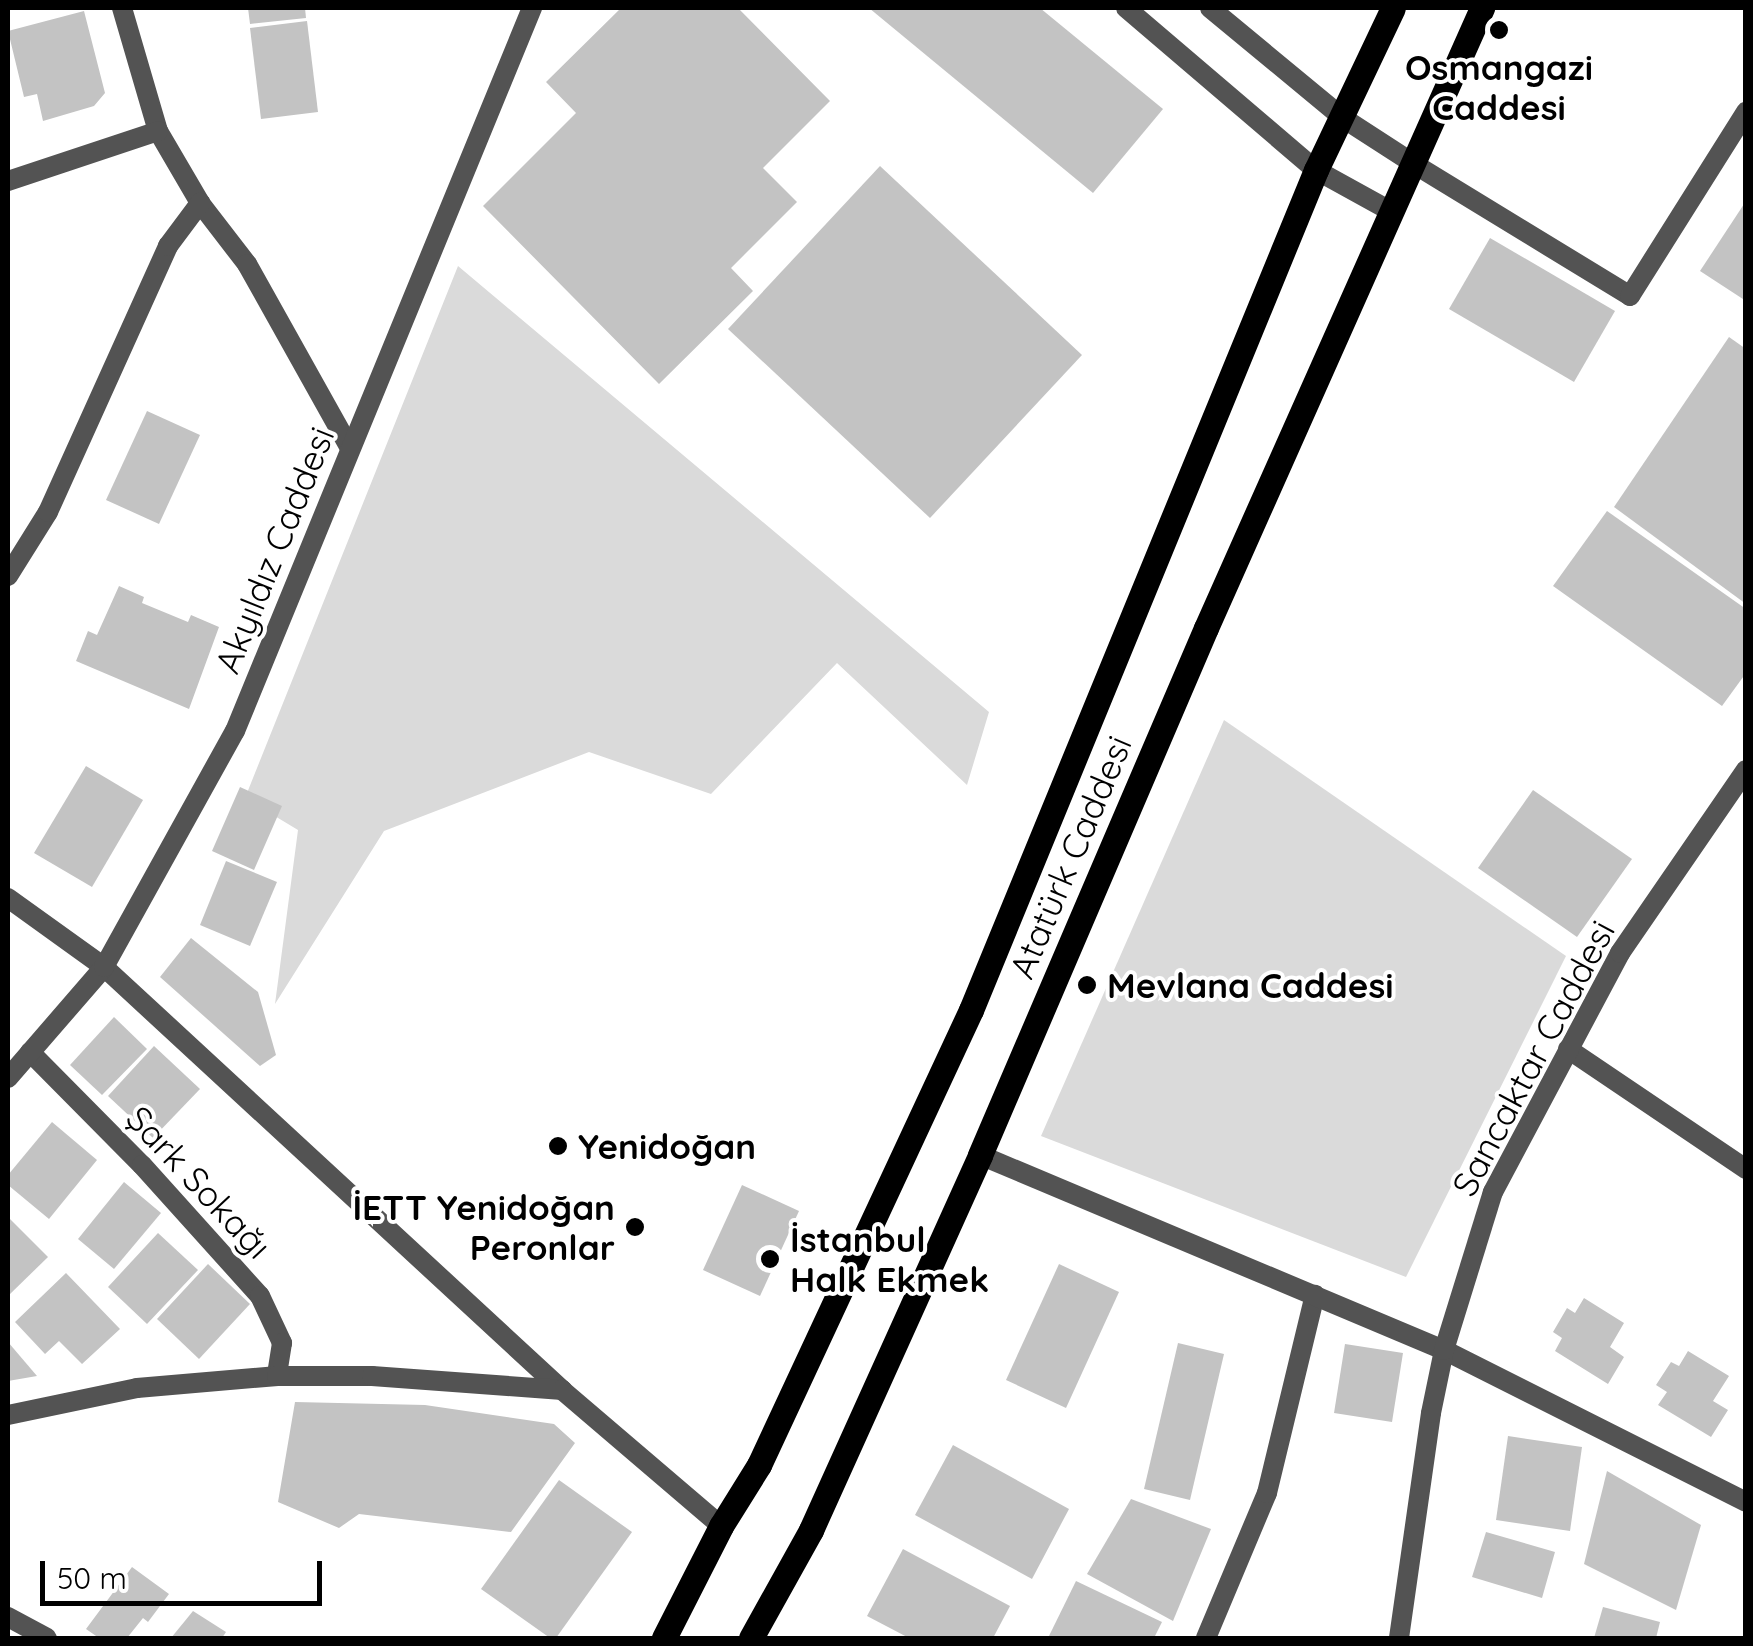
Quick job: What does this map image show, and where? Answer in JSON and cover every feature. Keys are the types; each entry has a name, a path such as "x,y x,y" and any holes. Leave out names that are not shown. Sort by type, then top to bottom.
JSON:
{"main road":[{"path":"664,1638 721,1526 759,1465 971,1010 1316,170 1393,8"},
{"name":"Atatürk Caddesi","path":"752,1638 811,1530 980,1154 1187,673 1482,8"}],"street":[{"path":"122,8 158,132 200,203 247,264 350,448"},
{"name":"Akyıldız Caddesi","path":"8,1078 104,967 235,731 532,8"},
{"path":"1126,8 1316,170 1392,212"},
{"path":"1210,8 1343,118 1630,296 1746,112"},
{"path":"8,181 158,132"},
{"path":"8,576 48,512 168,246 200,203"},
{"name":"Sancaktar Caddesi","path":"1399,1638 1431,1413 1444,1350 1492,1192 1620,952 1746,770"},
{"path":"8,898 104,967 562,1390 721,1526"},
{"path":"1568,1049 1746,1168"},
{"name":"Şark Sokağı","path":"30,1052 142,1165 260,1296 282,1343 277,1376"},
{"path":"980,1154 1444,1350 1746,1502"},
{"path":"1206,1638 1267,1493 1315,1295"},
{"path":"8,1415 137,1388 277,1376 372,1376 562,1390"},
{"path":"8,1617 46,1638"}],"shaded area":[{"path":"458,266 989,712 967,785 837,663 711,794 589,752 384,831 275,1004 298,830 245,798"},
{"path":"1224,720 1566,956 1406,1277 1041,1136"}],"building":[{"path":"248,8 305,8 306,18 250,24"},
{"path":"621,8 738,8 830,101 763,168 797,202 731,268 753,291 659,384 483,206 576,113 546,82"},
{"path":"869,8 1040,8 1163,109 1093,193"},
{"path":"84,11 105,93 94,106 43,121 37,94 24,97 8,31"},
{"path":"307,21 318,112 261,119 250,28"},
{"path":"880,166 1082,355 930,518 728,329"},
{"path":"1746,201 1746,301 1700,271"},
{"path":"1490,238 1615,311 1574,382 1449,309"},
{"path":"1729,337 1746,349 1746,604 1614,507"},
{"path":"147,411 200,435 159,524 106,500"},
{"path":"1607,511 1746,609 1746,673 1722,706 1553,586"},
{"path":"119,586 144,597 142,603 188,622 191,615 219,627 189,709 76,661 88,631 97,635"},
{"path":"86,766 143,800 92,887 34,853"},
{"path":"240,787 282,806 254,870 212,851"},
{"path":"1533,790 1632,859 1577,937 1478,868"},
{"path":"226,861 277,882 250,946 200,925"},
{"path":"191,938 258,992 276,1055 260,1066 160,977"},
{"path":"114,1017 147,1049 102,1095 70,1065"},
{"path":"154,1046 200,1089 153,1138 108,1096"},
{"path":"52,1122 97,1160 49,1219 8,1185 8,1175"},
{"path":"124,1182 161,1213 114,1269 78,1239"},
{"path":"742,1185 799,1211 760,1296 703,1270"},
{"path":"8,1217 48,1257 8,1296"},
{"path":"158,1233 198,1270 147,1324 108,1287"},
{"path":"208,1264 250,1304 199,1359 157,1319"},
{"path":"1059,1264 1119,1292 1066,1408 1006,1380"},
{"path":"66,1273 120,1329 82,1364 59,1341 45,1354 15,1322"},
{"path":"1584,1298 1624,1323 1610,1347 1624,1357 1608,1384 1555,1351 1562,1338 1553,1332 1567,1308 1575,1313"},
{"path":"8,1342 37,1376 8,1381"},
{"path":"1178,1343 1224,1354 1190,1500 1144,1489"},
{"path":"1345,1344 1403,1353 1392,1422 1334,1413"},
{"path":"1688,1351 1729,1376 1713,1401 1728,1410 1711,1437 1658,1405 1667,1392 1656,1385 1671,1362 1679,1366"},
{"path":"295,1402 425,1405 554,1424 575,1443 511,1532 359,1514 339,1528 278,1502"},
{"path":"1508,1436 1582,1447 1570,1531 1496,1520"},
{"path":"953,1445 1069,1509 1032,1579 915,1515"},
{"path":"1607,1471 1701,1525 1676,1610 1584,1564"},
{"path":"559,1480 632,1532 556,1638 550,1638 481,1589"},
{"path":"1131,1499 1211,1529 1173,1621 1087,1574"},
{"path":"1486,1532 1555,1552 1542,1598 1472,1577"},
{"path":"903,1549 1010,1606 993,1638 909,1638 867,1616"},
{"path":"132,1567 169,1594 148,1622 143,1618 127,1638 99,1638 86,1629"},
{"path":"1076,1581 1162,1622 1154,1638 1048,1638"},
{"path":"1603,1607 1660,1622 1656,1638 1594,1638"},
{"path":"193,1611 226,1632 222,1638 171,1638"}],"place":[{"name":"Osmangazi Caddesi","path":"1499,30"},
{"name":"Mevlana Caddesi","path":"1087,985"},
{"name":"Yenidoğan","path":"558,1146"},
{"name":"İETT Yenidoğan Peronlar","path":"635,1227"},
{"name":"İstanbul Halk Ekmek","path":"770,1259"}]}
